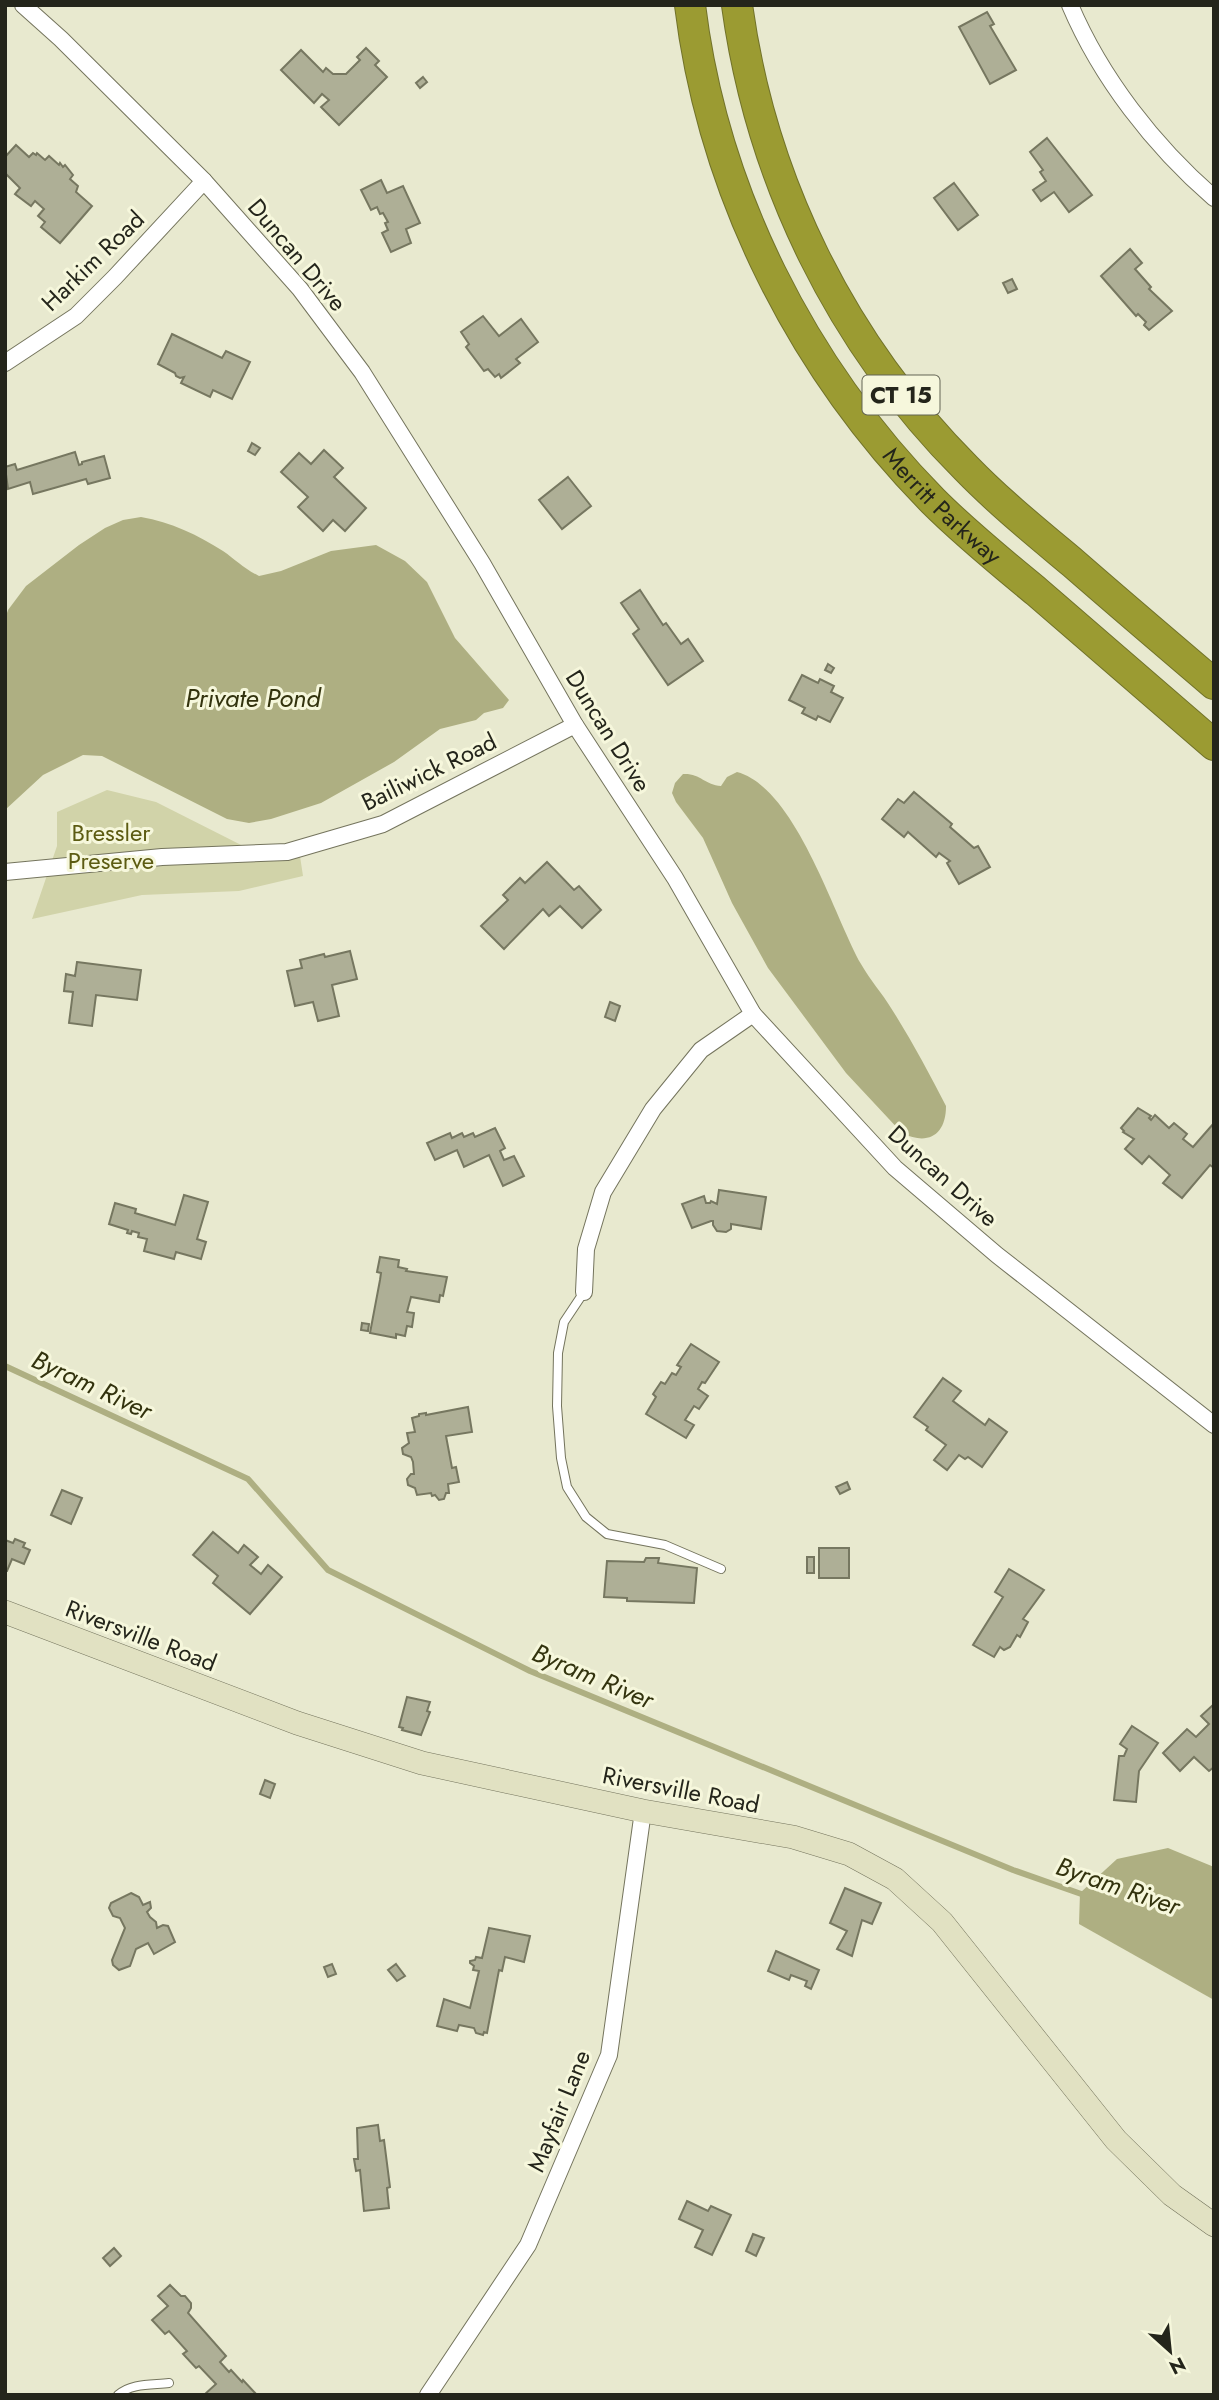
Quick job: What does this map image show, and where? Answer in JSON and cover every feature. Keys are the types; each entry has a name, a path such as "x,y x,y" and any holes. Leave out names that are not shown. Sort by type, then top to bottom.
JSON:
{"highway":[{"name":"Merritt Parkway","path":"690,5 705,90 737,196 766,264 819,360 885,449 934,502 1214,745"},
{"name":"Merritt Parkway","path":"737,5 754,95 779,176 817,265 873,358 918,416 966,469 1020,519 1214,684"}],"street":[{"name":"Duncan Drive","path":"23,5 204,181 300,289 362,372 482,563 575,725 675,878 753,1014 895,1168 998,1255 1214,1424"},
{"path":"1070,5 1081,31 1118,91 1159,143 1214,198"},
{"name":"Harkim Road","path":"5,363 76,316 204,181"},
{"name":"Bailiwick Road","path":"5,872 162,856 287,852 383,824 575,725"},
{"path":"584,1292 586,1249 603,1192 653,1110 701,1050 753,1014"},
{"name":"Riversville Road","path":"5,1612 298,1723 422,1763 643,1811 793,1837 849,1854 895,1880 942,1922 1116,2140 1172,2195 1214,2225"},
{"name":"Mayfair Lane","path":"428,2395 528,2245 609,2055 643,1811"}],"lane":[{"path":"584,1292 564,1322 558,1353 557,1406 561,1458 567,1487 586,1517 607,1534 665,1545 721,1569"},
{"path":"118,2395 135,2386 169,2384"}],"green space":[{"name":"Bressler Preserve","path":"107,790 156,802 253,851 298,843 303,876 239,891 142,895 32,919 57,846 57,812"}],"water":[{"name":"Private Pond","path":"141,517 163,522 194,535 259,576 281,571 331,551 376,545 405,561 427,582 455,638 509,700 503,708 484,713 476,720 440,729 394,762 321,803 271,819 249,823 227,819 102,756 83,755 43,775 5,810 5,619 8,610 26,586 79,545 105,528 123,520"},
{"path":"737,772 758,783 777,802 811,855 861,964 898,1020 946,1106 943,1124 934,1135 920,1138 902,1133 846,1073 768,968 732,903 703,838 672,793 675,783 683,774 694,775 721,786 727,777"},
{"path":"1168,1848 1214,1867 1214,2000 1079,1924 1080,1893 1117,1859"}],"building":[{"path":"987,12 994,24 990,26 1016,70 990,84 959,27"},
{"path":"366,48 379,61 375,65 387,77 339,125 321,107 329,100 322,94 314,103 281,70 301,50 323,72 326,68 333,74 346,74 360,60 357,57"},
{"path":"423,77 427,82 420,88 416,83"},
{"path":"1047,138 1092,195 1069,212 1054,192 1041,201 1033,190 1046,181 1040,172 1043,170 1030,152"},
{"path":"16,145 29,157 37,153 45,160 49,156 59,165 65,165 73,175 70,179 78,186 76,192 92,206 60,243 41,227 45,222 38,216 44,209 35,201 31,206 15,194 20,188 5,173 5,157"},
{"path":"381,180 387,193 403,186 420,223 406,229 411,243 391,252 382,233 388,230 385,223 388,222 377,207 371,210 361,190"},
{"path":"954,183 978,215 958,230 934,198"},
{"path":"1130,249 1142,263 1135,269 1151,287 1149,289 1172,311 1149,330 1144,325 1146,322 1138,314 1136,316 1101,276"},
{"path":"1012,279 1017,289 1008,293 1003,283"},
{"path":"483,316 499,336 521,319 538,342 516,359 520,363 501,378 499,374 495,377 488,369 484,371 466,347 469,344 461,332"},
{"path":"172,334 222,358 226,351 250,362 232,399 213,390 210,397 181,383 184,377 176,376 158,364"},
{"path":"252,443 260,448 255,455 248,451"},
{"path":"324,450 343,468 334,477 366,508 345,531 333,520 323,531 298,507 308,497 281,472 299,453 311,464"},
{"path":"75,452 79,465 104,456 110,478 88,484 86,479 33,494 30,482 8,489 5,467 15,464 17,470"},
{"path":"568,477 591,506 562,529 539,500"},
{"path":"640,590 663,625 666,623 681,644 688,639 703,661 668,685 633,634 639,629 621,603"},
{"path":"828,664 834,668 831,673 825,670"},
{"path":"802,675 818,683 820,679 834,686 831,692 843,698 830,722 818,716 816,720 802,713 805,708 789,700"},
{"path":"914,792 952,824 950,827 974,848 978,846 990,867 959,884 947,863 950,861 939,853 936,857 908,832 904,837 882,819 898,799 904,803"},
{"path":"547,862 574,890 579,886 601,910 582,928 560,906 549,916 543,909 504,949 481,926 508,900 503,895 520,878 525,883"},
{"path":"350,951 357,979 332,985 339,1016 318,1021 313,1002 295,1006 287,971 302,968 300,960"},
{"path":"77,962 141,970 137,1000 96,995 92,1026 69,1023 73,992 64,991 66,974 75,976"},
{"path":"610,1002 620,1006 615,1021 605,1017"},
{"path":"1138,1108 1151,1116 1151,1120 1155,1115 1169,1128 1174,1123 1187,1134 1183,1139 1193,1147 1214,1123 1214,1168 1210,1165 1182,1198 1163,1183 1170,1175 1149,1156 1142,1164 1125,1149 1134,1139 1121,1128"},
{"path":"495,1128 505,1148 500,1151 504,1160 514,1156 524,1176 503,1186 489,1155 464,1167 457,1150 435,1160 427,1143 450,1133 452,1138 462,1133 464,1137 473,1133 475,1137"},
{"path":"719,1190 766,1197 761,1229 731,1224 731,1229 726,1232 717,1231 713,1221 692,1228 682,1204 704,1196 706,1203 711,1201 717,1204"},
{"path":"184,1195 208,1202 197,1239 206,1242 201,1259 176,1252 174,1259 144,1251 147,1239 138,1237 139,1233 127,1233 128,1230 109,1224 115,1203 136,1209 135,1213 175,1225"},
{"path":"380,1257 399,1260 398,1267 407,1269 406,1271 447,1277 439,1302 411,1297 407,1312 414,1313 412,1327 407,1326 405,1336 396,1334 396,1338 370,1333 381,1273 377,1272"},
{"path":"362,1323 369,1324 368,1331 361,1330"},
{"path":"691,1344 719,1362 698,1389 708,1396 699,1409 694,1406 685,1420 694,1425 686,1438 646,1414 656,1397 653,1394 661,1382 665,1384 672,1373 676,1375 681,1367 677,1365"},
{"path":"943,1378 961,1391 953,1401 985,1425 989,1419 1007,1432 982,1467 968,1457 965,1459 959,1455 947,1470 934,1460 946,1445 914,1417"},
{"path":"468,1407 472,1432 446,1436 452,1468 456,1467 459,1482 448,1484 449,1493 446,1493 444,1499 439,1500 431,1493 417,1495 415,1488 408,1485 407,1479 414,1474 413,1462 411,1457 403,1454 402,1448 409,1443 407,1433 415,1432 412,1418 419,1414"},
{"path":"847,1482 850,1489 840,1494 836,1487"},
{"path":"62,1490 82,1498 71,1524 51,1515"},
{"path":"213,1532 238,1553 244,1545 258,1557 250,1565 261,1574 268,1565 282,1577 250,1614 213,1583 218,1576 193,1555"},
{"path":"15,1539 25,1543 23,1547 30,1550 24,1564 12,1559 5,1571 5,1540 13,1543"},
{"path":"819,1548 849,1548 849,1578 819,1578"},
{"path":"807,1557 814,1557 814,1573 807,1573"},
{"path":"646,1558 659,1558 658,1563 697,1568 694,1603 627,1601 627,1598 604,1597 607,1561 644,1562"},
{"path":"1009,1569 1044,1590 1023,1619 1028,1622 1020,1637 1017,1635 1010,1647 1004,1650 1000,1647 994,1657 973,1645 1003,1597 995,1592"},
{"path":"407,1697 430,1702 427,1711 430,1712 421,1735 399,1727"},
{"path":"1214,1704 1214,1767 1209,1771 1194,1757 1180,1771 1163,1753 1187,1729 1196,1737 1209,1724 1201,1716"},
{"path":"1132,1726 1158,1743 1139,1771 1136,1802 1114,1800 1119,1756 1124,1756 1127,1749 1120,1744"},
{"path":"265,1780 275,1784 270,1798 260,1794"},
{"path":"845,1888 881,1903 872,1924 862,1920 852,1956 837,1949 847,1931 830,1923"},
{"path":"131,1893 139,1897 143,1905 150,1902 151,1908 147,1912 150,1917 156,1922 157,1928 168,1926 175,1942 154,1954 148,1943 136,1949 130,1966 119,1970 112,1960 125,1928 120,1918 113,1916 109,1908 111,1903"},
{"path":"489,1928 530,1936 524,1962 505,1957 502,1971 499,1970 487,2033 476,2033 474,2028 459,2025 457,2031 437,2026 444,1999 470,2008 479,1971 473,1970 474,1966 470,1961 476,1957 482,1958"},
{"path":"776,1951 819,1970 811,1989 805,1986 807,1981 791,1975 789,1980 768,1971"},
{"path":"332,1964 336,1974 328,1977 324,1967"},
{"path":"396,1964 405,1976 397,1981 388,1970"},
{"path":"378,2125 380,2141 384,2140 390,2187 387,2188 389,2208 364,2211 360,2170 356,2171 354,2159 358,2159 357,2128"},
{"path":"687,2201 708,2211 711,2206 731,2215 712,2255 695,2247 703,2230 679,2219"},
{"path":"753,2234 764,2238 756,2256 746,2251"},
{"path":"114,2248 121,2256 110,2266 103,2258"},
{"path":"170,2285 191,2303 188,2313 226,2356 220,2362 257,2395 204,2395 216,2384 183,2354 187,2351 169,2331 165,2334 152,2320 168,2306 158,2296"}],"waterway":[{"name":"Byram River","path":"5,1366 248,1479 328,1570 530,1671 1013,1870 1087,1896"}]}
